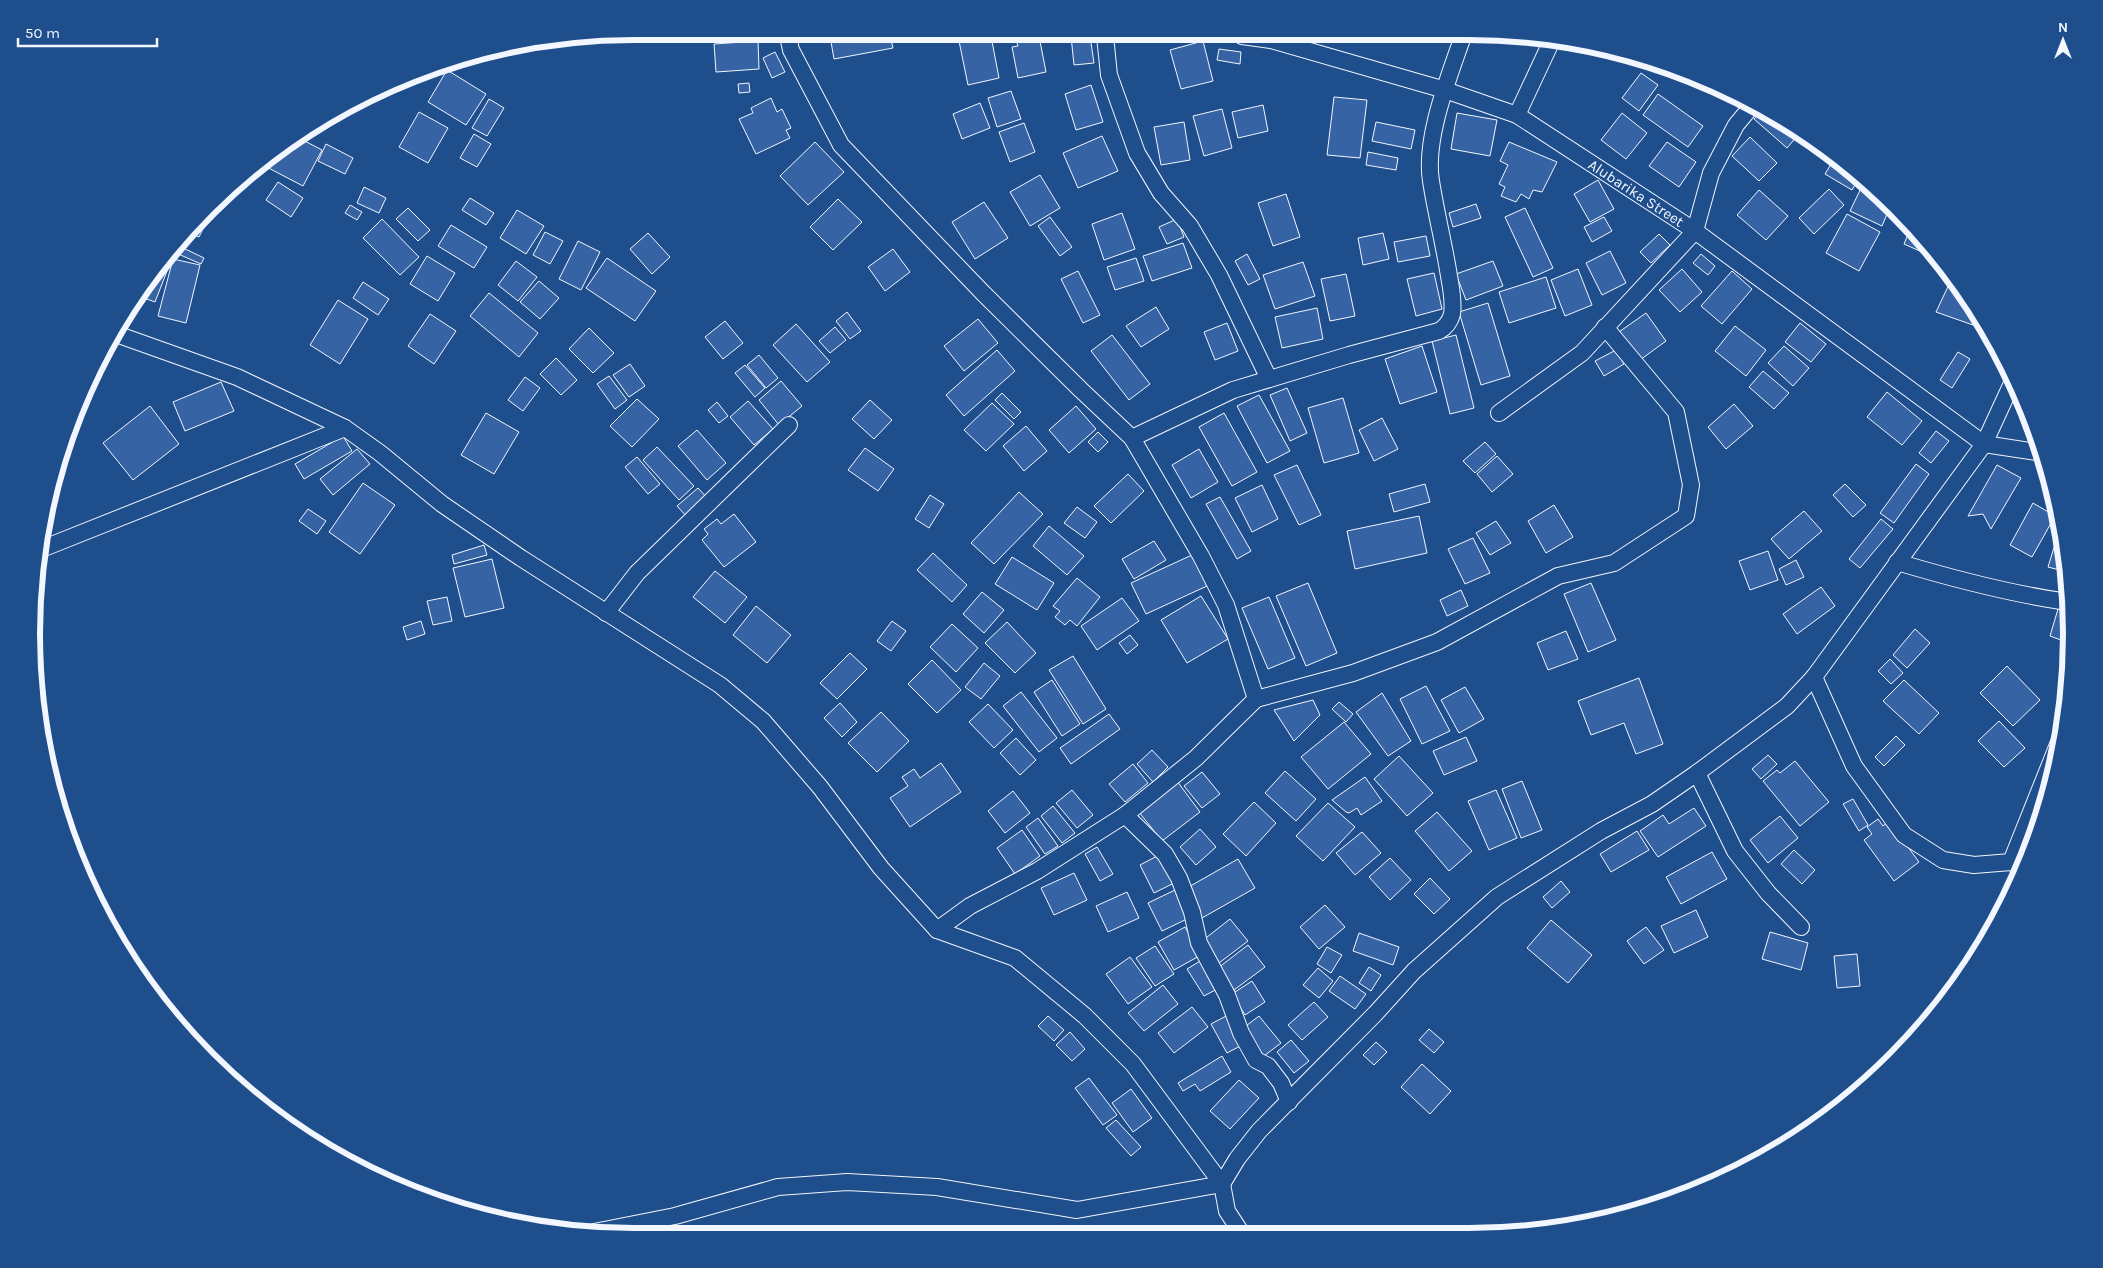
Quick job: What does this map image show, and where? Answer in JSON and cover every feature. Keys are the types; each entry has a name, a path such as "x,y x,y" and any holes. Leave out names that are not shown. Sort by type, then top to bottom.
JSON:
{"street":[{"path":"789,40 791,50 842,145 983,293 1132,438 1201,556 1226,606 1256,700"},
{"path":"1105,40 1109,75 1137,153 1161,193 1190,226 1218,275 1269,379"},
{"name":"Alubarika Street","path":"1278,40 1445,90 1517,115 1695,231 1984,444"},
{"path":"1132,438 1233,390 1439,332 1447,326 1452,314 1452,295 1443,235 1430,180 1430,161 1434,131 1462,40"},
{"path":"1517,115 1550,45"},
{"path":"1499,413 1582,353 1695,231 1711,174 1736,125 1748,110"},
{"path":"937,930 970,906 1038,871 1125,815 1196,758 1256,700 1353,673 1437,642 1558,576 1614,563 1686,516 1691,485 1676,412 1605,327"},
{"path":"121,336 238,377 345,428 380,453 442,504 521,558 720,685 763,721 820,787 881,868 937,930 1016,958 1086,1016 1133,1064 1222,1184 1227,1211 1238,1228"},
{"path":"617,1228 675,1216 778,1187 847,1182 938,1187 1077,1210 1222,1184 1237,1159 1260,1131 1414,971 1497,897 1601,830 1652,804 1787,706 1814,677 1984,444 2010,388"},
{"path":"606,613 637,573 789,425"},
{"path":"46,547 345,428"},
{"path":"1984,444 2034,452"},
{"path":"1897,562 1974,585 2021,596 2062,601"},
{"path":"1814,677 1854,766 1904,835 1943,860 1974,865 2016,865"},
{"path":"1697,773 1735,851 1768,893 1801,927"},
{"path":"2025,842 2037,805"},
{"path":"1125,815 1165,854 1179,878 1192,912 1199,943 1227,995 1241,1033 1256,1060 1268,1066 1281,1083 1289,1102"}],"building":[{"path":"831,40 891,40 893,48 834,59"},
{"path":"959,40 992,40 999,78 968,85"},
{"path":"1016,40 1040,40 1046,72 1018,78 1012,47 1018,46"},
{"path":"1071,40 1091,40 1094,63 1074,65"},
{"path":"758,41 759,69 716,72 714,44"},
{"path":"1203,41 1213,81 1181,89 1170,50"},
{"path":"1219,49 1241,52 1240,64 1217,60"},
{"path":"775,52 785,72 772,78 763,58"},
{"path":"448,70 486,94 466,125 428,102"},
{"path":"1641,73 1658,85 1639,111 1622,98"},
{"path":"749,83 750,92 739,93 738,84"},
{"path":"1091,85 1103,122 1076,130 1065,94"},
{"path":"1011,91 1021,119 997,127 988,98"},
{"path":"1658,94 1703,126 1688,147 1643,115"},
{"path":"1334,97 1367,100 1360,158 1327,155"},
{"path":"771,98 777,112 782,109 791,128 786,130 790,138 756,154 739,119 753,113 751,108"},
{"path":"489,99 504,108 487,136 472,128"},
{"path":"980,103 990,128 962,139 953,114"},
{"path":"1263,105 1268,131 1238,138 1232,112"},
{"path":"1222,109 1232,148 1204,156 1193,116"},
{"path":"419,112 448,128 428,163 399,147"},
{"path":"1457,113 1497,120 1490,156 1451,149"},
{"path":"1622,113 1647,133 1626,159 1601,140"},
{"path":"1757,115 1796,138 1787,148 1754,119"},
{"path":"1184,122 1190,160 1161,165 1154,127"},
{"path":"1376,122 1415,130 1411,149 1372,141"},
{"path":"1024,123 1035,152 1010,162 999,132"},
{"path":"474,134 491,144 477,167 460,158"},
{"path":"1102,136 1118,171 1078,188 1063,153"},
{"path":"1750,137 1777,163 1759,181 1732,156"},
{"path":"303,140 322,150 303,186 267,167"},
{"path":"815,142 844,172 808,205 780,176"},
{"path":"1509,142 1557,162 1542,192 1533,190 1529,199 1521,194 1516,202 1501,196 1505,187 1499,184 1508,165 1500,161"},
{"path":"1667,142 1696,162 1679,187 1649,166"},
{"path":"326,144 353,158 345,174 318,161"},
{"path":"1368,152 1398,158 1396,170 1366,165"},
{"path":"1831,163 1856,183 1852,190 1825,174"},
{"path":"1040,175 1060,208 1030,226 1010,192"},
{"path":"1598,180 1614,209 1590,222 1574,194"},
{"path":"278,182 303,198 291,217 266,200"},
{"path":"364,187 386,198 379,213 357,203"},
{"path":"1861,187 1888,213 1882,226 1850,211"},
{"path":"1829,189 1844,205 1814,234 1799,218"},
{"path":"1759,190 1788,216 1766,240 1737,215"},
{"path":"1286,194 1300,237 1273,246 1258,203"},
{"path":"470,198 494,213 486,225 462,210"},
{"path":"838,199 862,222 833,250 810,227"},
{"path":"984,202 1008,238 975,259 952,222"},
{"path":"1476,204 1481,218 1453,227 1449,213"},
{"path":"350,205 362,212 357,220 345,213"},
{"path":"408,208 430,230 418,241 396,219"},
{"path":"1525,208 1553,268 1533,277 1505,217"},
{"path":"517,210 544,226 526,254 500,238"},
{"path":"1122,213 1135,249 1104,260 1092,224"},
{"path":"1847,214 1880,232 1859,271 1826,253"},
{"path":"1050,217 1072,247 1060,256 1038,226"},
{"path":"1604,217 1612,231 1592,242 1584,227"},
{"path":"382,219 419,257 400,275 363,238"},
{"path":"1177,219 1184,237 1167,244 1159,227"},
{"path":"206,222 199,237 194,235"},
{"path":"451,225 487,247 474,268 438,246"},
{"path":"545,232 563,241 550,264 533,255"},
{"path":"648,233 670,257 652,274 630,249"},
{"path":"1383,233 1389,259 1363,265 1358,238"},
{"path":"1659,234 1670,245 1651,263 1640,252"},
{"path":"1908,234 1925,253 1904,244"},
{"path":"1426,236 1430,256 1398,262 1394,242"},
{"path":"578,241 600,252 581,290 559,279"},
{"path":"1183,243 1192,268 1152,281 1143,256"},
{"path":"182,248 204,258 201,264 178,254"},
{"path":"893,249 910,272 885,291 868,267"},
{"path":"1610,251 1626,283 1602,295 1586,263"},
{"path":"1247,254 1260,279 1248,285 1235,261"},
{"path":"1701,254 1715,266 1708,275 1693,263"},
{"path":"427,256 455,273 438,301 410,284"},
{"path":"607,258 656,291 635,321 586,288"},
{"path":"1136,258 1144,281 1115,290 1107,267"},
{"path":"173,259 200,265 186,323 158,316"},
{"path":"516,261 537,277 518,301 498,285"},
{"path":"1493,261 1503,286 1466,300 1456,274"},
{"path":"1303,262 1315,296 1275,309 1263,275"},
{"path":"168,266 169,266 155,302 144,298"},
{"path":"1578,269 1592,305 1565,316 1551,280"},
{"path":"1682,269 1702,292 1680,312 1659,290"},
{"path":"1078,271 1100,315 1083,323 1061,279"},
{"path":"1732,271 1752,289 1722,324 1701,306"},
{"path":"1434,273 1442,309 1416,316 1407,279"},
{"path":"1346,274 1355,316 1330,321 1321,279"},
{"path":"1546,277 1556,308 1509,323 1499,292"},
{"path":"539,281 559,298 540,319 520,302"},
{"path":"363,282 389,299 378,315 353,298"},
{"path":"1949,284 1974,322 1973,325 1936,312"},
{"path":"489,293 538,333 519,357 470,316"},
{"path":"338,300 368,319 340,364 310,345"},
{"path":"1488,303 1510,376 1481,385 1459,312"},
{"path":"1156,307 1169,329 1141,347 1126,326"},
{"path":"1317,308 1323,339 1282,348 1275,317"},
{"path":"847,312 861,331 850,339 836,321"},
{"path":"1646,313 1666,341 1640,360 1619,332"},
{"path":"430,314 456,331 434,364 408,346"},
{"path":"978,319 998,343 964,371 944,346"},
{"path":"725,321 743,343 723,359 705,337"},
{"path":"1227,323 1238,351 1215,360 1204,332"},
{"path":"1800,323 1826,344 1811,362 1785,342"},
{"path":"796,324 830,362 807,382 773,345"},
{"path":"1735,326 1766,350 1746,376 1715,351"},
{"path":"835,327 846,340 830,353 819,341"},
{"path":"589,328 614,353 593,373 569,349"},
{"path":"1112,335 1150,384 1129,400 1091,351"},
{"path":"1456,335 1474,408 1450,414 1432,341"},
{"path":"1422,346 1437,392 1400,404 1385,359"},
{"path":"1784,346 1809,368 1793,386 1768,363"},
{"path":"997,350 1015,371 964,416 946,395"},
{"path":"1616,350 1624,364 1604,376 1595,361"},
{"path":"1958,352 1970,359 1952,388 1940,380"},
{"path":"759,355 778,378 766,388 747,365"},
{"path":"556,358 577,380 561,395 540,374"},
{"path":"630,364 645,386 629,397 613,375"},
{"path":"745,365 765,388 755,397 735,373"},
{"path":"1763,371 1789,393 1774,409 1749,387"},
{"path":"609,376 627,400 615,409 597,384"},
{"path":"525,377 540,388 523,411 508,400"},
{"path":"781,381 802,406 779,425 759,400"},
{"path":"221,382 234,411 185,431 173,402"},
{"path":"1287,388 1307,433 1290,441 1270,395"},
{"path":"1887,392 1922,421 1902,445 1867,417"},
{"path":"1002,393 1021,412 1014,419 995,400"},
{"path":"1259,395 1290,451 1267,463 1237,406"},
{"path":"1343,398 1359,453 1324,463 1308,408"},
{"path":"637,399 659,419 632,447 610,426"},
{"path":"870,400 892,420 874,439 852,419"},
{"path":"748,401 773,429 754,445 730,417"},
{"path":"717,402 728,416 719,423 708,410"},
{"path":"992,403 1014,424 986,451 964,430"},
{"path":"1734,404 1753,426 1726,449 1708,427"},
{"path":"150,406 179,444 133,480 103,443"},
{"path":"1076,406 1096,429 1069,453 1049,430"},
{"path":"486,413 519,432 494,474 461,455"},
{"path":"1224,413 1257,472 1232,486 1199,427"},
{"path":"1382,418 1398,449 1374,461 1359,430"},
{"path":"1026,426 1047,451 1024,471 1003,446"},
{"path":"697,430 726,463 707,480 678,446"},
{"path":"1936,431 1949,441 1931,463 1919,453"},
{"path":"1098,432 1108,442 1098,452 1088,442"},
{"path":"343,436 352,451 304,479 295,464"},
{"path":"1485,442 1496,454 1475,473 1463,461"},
{"path":"657,447 694,486 679,500 643,460"},
{"path":"865,448 894,469 878,491 848,470"},
{"path":"357,449 370,464 333,495 320,479"},
{"path":"1199,449 1218,482 1191,498 1172,465"},
{"path":"1497,456 1513,474 1492,492 1477,474"},
{"path":"637,457 660,484 648,494 625,467"},
{"path":"1916,464 1929,474 1894,523 1880,513"},
{"path":"1297,465 1321,515 1299,525 1274,475"},
{"path":"1997,465 2021,478 1991,529 1983,514 1968,516"},
{"path":"1128,474 1144,491 1111,523 1094,506"},
{"path":"363,483 395,505 360,554 329,532"},
{"path":"1425,484 1430,502 1394,512 1389,494"},
{"path":"1845,484 1866,505 1853,517 1833,495"},
{"path":"1262,485 1278,519 1252,532 1235,498"},
{"path":"698,488 709,500 688,518 677,506"},
{"path":"1019,492 1043,514 994,564 971,543"},
{"path":"930,495 944,504 929,528 915,519"},
{"path":"1220,497 1251,551 1237,559 1206,504"},
{"path":"2033,503 2051,514 2052,521 2032,557 2010,545"},
{"path":"1554,505 1573,537 1546,553 1528,521"},
{"path":"1077,507 1097,522 1085,538 1064,523"},
{"path":"308,509 326,521 317,534 299,521"},
{"path":"1804,511 1822,531 1789,559 1771,539"},
{"path":"734,514 756,542 724,567 702,540 708,534 704,529 717,519 721,524"},
{"path":"1419,516 1427,553 1355,569 1347,531"},
{"path":"1881,519 1893,529 1860,568 1849,559"},
{"path":"1496,521 1511,543 1490,555 1476,533"},
{"path":"1049,526 1084,556 1067,575 1033,546"},
{"path":"1473,538 1490,573 1465,584 1448,549"},
{"path":"1154,541 1166,560 1134,579 1122,559"},
{"path":"2056,542 2059,570 2048,567"},
{"path":"484,545 487,555 454,564 452,555"},
{"path":"1768,551 1778,580 1750,590 1739,561"},
{"path":"933,553 967,585 952,602 917,570"},
{"path":"1192,555 1207,586 1146,614 1131,583"},
{"path":"1012,557 1054,583 1037,610 995,584"},
{"path":"492,559 504,608 465,617 453,568"},
{"path":"1796,560 1804,577 1786,585 1779,569"},
{"path":"715,571 747,597 725,623 693,597"},
{"path":"1077,578 1100,597 1077,626 1070,620 1065,625 1055,617 1060,611 1053,606"},
{"path":"1308,583 1337,653 1306,666 1276,596"},
{"path":"1591,583 1616,640 1588,652 1564,594"},
{"path":"1821,587 1835,606 1797,634 1783,614"},
{"path":"1461,590 1468,606 1447,616 1440,600"},
{"path":"982,592 1004,610 984,633 963,614"},
{"path":"1201,596 1228,639 1187,663 1161,620"},
{"path":"447,597 452,621 433,625 427,601"},
{"path":"1269,597 1295,658 1268,669 1242,608"},
{"path":"1122,598 1139,621 1097,650 1081,626"},
{"path":"756,606 791,635 767,663 733,635"},
{"path":"2058,609 2062,610 2063,641 2050,636"},
{"path":"421,621 425,634 407,640 403,627"},
{"path":"892,621 906,631 891,651 877,641"},
{"path":"1007,622 1036,653 1015,673 985,643"},
{"path":"952,624 978,648 956,672 930,647"},
{"path":"1915,629 1930,643 1907,668 1893,655"},
{"path":"1566,631 1578,659 1548,670 1537,643"},
{"path":"1130,635 1138,645 1127,654 1119,643"},
{"path":"850,653 867,669 837,699 820,683"},
{"path":"1073,656 1106,709 1083,724 1049,670"},
{"path":"1890,659 1903,673 1891,684 1878,671"},
{"path":"932,660 961,690 937,713 908,684"},
{"path":"984,663 1000,676 981,699 965,687"},
{"path":"2007,666 2040,700 2013,726 1980,693"},
{"path":"1639,678 1663,744 1636,754 1624,723 1591,735 1578,701"},
{"path":"1052,680 1080,724 1062,736 1034,692"},
{"path":"1904,680 1939,713 1919,734 1883,701"},
{"path":"1426,686 1450,731 1422,744 1400,699"},
{"path":"1465,687 1484,719 1459,733 1441,700"},
{"path":"1021,692 1057,738 1039,752 1003,706"},
{"path":"1382,693 1411,741 1388,756 1356,712"},
{"path":"1313,700 1320,715 1294,741 1274,710"},
{"path":"1339,702 1353,714 1346,722 1332,709"},
{"path":"840,703 857,722 842,737 824,718"},
{"path":"988,704 1013,730 994,748 969,722"},
{"path":"881,712 909,741 877,772 848,743"},
{"path":"1109,714 1120,729 1071,764 1060,748"},
{"path":"1999,721 2025,748 2004,767 1978,741"},
{"path":"1344,722 1371,754 1328,789 1301,757"},
{"path":"1896,736 1905,745 1884,766 1875,757"},
{"path":"1466,737 1477,761 1444,775 1433,751"},
{"path":"1016,738 1036,760 1020,775 1000,753"},
{"path":"1152,750 1168,767 1153,782 1137,764"},
{"path":"1768,755 1777,764 1761,779 1752,769"},
{"path":"1399,756 1433,793 1407,816 1374,779"},
{"path":"1795,761 1829,802 1800,826 1763,781 1777,770 1780,773"},
{"path":"941,763 961,792 910,827 890,798 908,786 902,777 914,769 920,778"},
{"path":"1133,764 1148,783 1125,802 1109,784"},
{"path":"1285,771 1316,799 1296,821 1265,793"},
{"path":"1202,772 1220,794 1202,808 1184,786"},
{"path":"1365,777 1382,801 1361,815 1357,808 1349,813 1332,800"},
{"path":"1177,781 1200,812 1162,841 1138,811"},
{"path":"1522,781 1542,830 1521,838 1502,789"},
{"path":"1072,790 1093,815 1077,828 1056,803"},
{"path":"1496,790 1517,838 1489,850 1468,801"},
{"path":"1013,791 1030,813 1005,833 988,811"},
{"path":"1853,799 1868,825 1859,831 1843,804"},
{"path":"1254,802 1276,823 1246,856 1223,834"},
{"path":"1328,803 1355,827 1323,861 1296,836"},
{"path":"1053,806 1075,833 1062,843 1041,816"},
{"path":"1694,808 1706,826 1658,857 1640,831 1663,815 1669,824"},
{"path":"1437,812 1472,851 1449,871 1415,831"},
{"path":"1780,816 1798,838 1768,863 1750,840"},
{"path":"1038,818 1058,846 1045,854 1026,827"},
{"path":"1878,819 1883,826 1889,821 1919,862 1894,881 1864,840 1872,834 1867,827"},
{"path":"1200,829 1216,847 1196,865 1180,847"},
{"path":"1022,830 1040,856 1015,874 997,848"},
{"path":"1637,831 1649,850 1611,872 1600,854"},
{"path":"1362,832 1381,853 1355,875 1336,853"},
{"path":"1097,847 1113,874 1100,881 1085,854"},
{"path":"1794,850 1815,870 1802,884 1781,864"},
{"path":"1712,852 1727,879 1681,904 1666,877"},
{"path":"1159,855 1174,883 1154,893 1140,865"},
{"path":"1390,858 1411,880 1390,900 1369,877"},
{"path":"1238,859 1255,888 1202,918 1185,889"},
{"path":"1074,873 1087,900 1054,915 1041,888"},
{"path":"1430,878 1450,899 1434,914 1414,894"},
{"path":"1561,881 1570,892 1552,908 1543,897"},
{"path":"1175,890 1189,918 1162,931 1148,903"},
{"path":"1127,892 1139,918 1108,932 1096,906"},
{"path":"1325,905 1345,927 1319,949 1300,927"},
{"path":"1696,910 1708,937 1674,953 1661,926"},
{"path":"1230,919 1248,941 1219,963 1202,941"},
{"path":"1551,920 1592,955 1568,983 1527,948"},
{"path":"1185,927 1201,955 1174,970 1158,942"},
{"path":"1646,927 1664,950 1644,964 1627,941"},
{"path":"1770,932 1808,943 1801,970 1762,959"},
{"path":"1359,933 1399,947 1393,965 1353,951"},
{"path":"1248,945 1265,967 1234,990 1218,968"},
{"path":"1155,946 1174,974 1155,986 1136,958"},
{"path":"1327,947 1342,955 1331,973 1317,964"},
{"path":"1857,954 1860,986 1837,988 1834,956"},
{"path":"1130,957 1152,987 1128,1004 1106,974"},
{"path":"1202,960 1219,988 1204,996 1187,969"},
{"path":"1369,967 1381,975 1371,991 1359,983"},
{"path":"1318,968 1333,981 1319,998 1303,985"},
{"path":"1340,976 1366,994 1355,1009 1329,991"},
{"path":"1252,981 1265,1002 1245,1015 1232,994"},
{"path":"1163,985 1178,1004 1144,1031 1128,1013"},
{"path":"1314,1002 1328,1017 1302,1040 1288,1025"},
{"path":"1192,1007 1208,1027 1174,1053 1158,1033"},
{"path":"1228,1015 1244,1044 1227,1053 1211,1024"},
{"path":"1048,1016 1064,1030 1054,1041 1038,1026"},
{"path":"1259,1016 1281,1043 1264,1056 1242,1029"},
{"path":"1429,1029 1444,1042 1434,1053 1419,1040"},
{"path":"1070,1032 1085,1049 1072,1061 1056,1045"},
{"path":"1291,1040 1309,1061 1294,1073 1277,1052"},
{"path":"1376,1042 1387,1052 1374,1065 1363,1055"},
{"path":"1222,1056 1231,1072 1200,1091 1195,1084 1183,1091 1178,1083"},
{"path":"1422,1064 1451,1091 1430,1114 1401,1087"},
{"path":"1089,1078 1117,1115 1103,1125 1075,1088"},
{"path":"1239,1080 1259,1098 1230,1129 1210,1111"},
{"path":"1131,1089 1152,1118 1133,1132 1112,1103"},
{"path":"1116,1120 1141,1147 1131,1156 1106,1128"}]}
